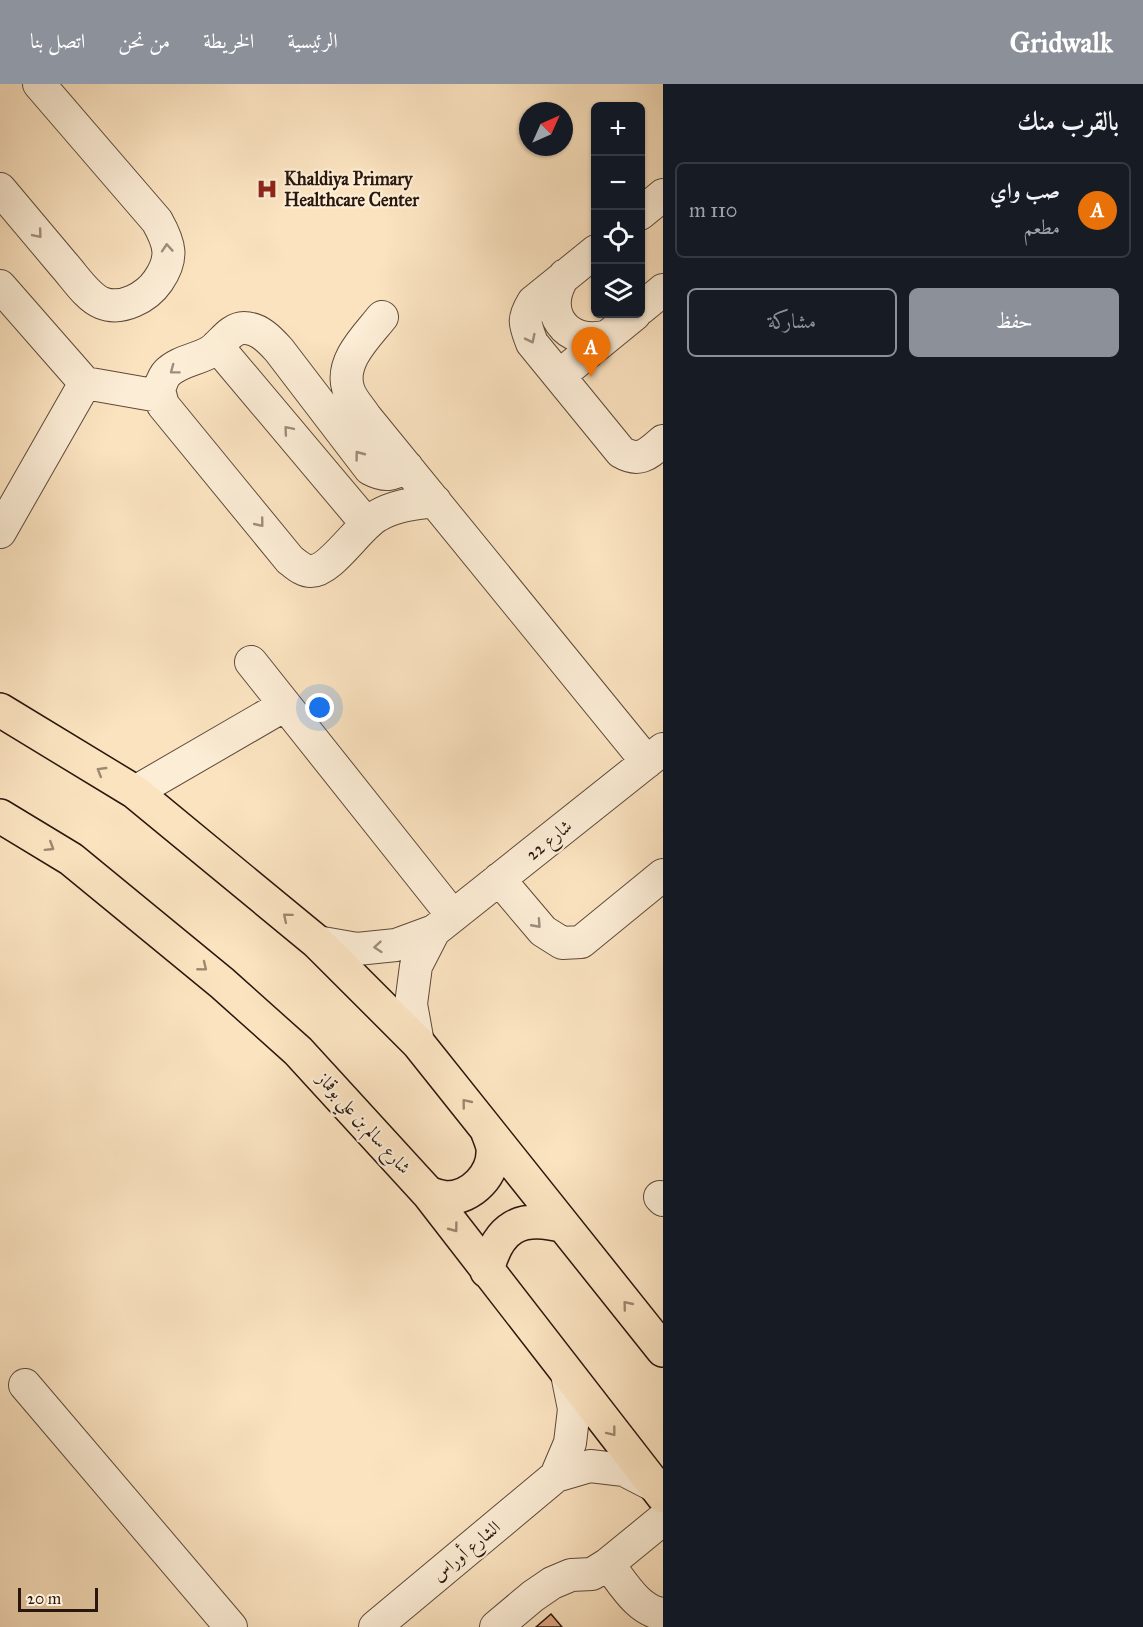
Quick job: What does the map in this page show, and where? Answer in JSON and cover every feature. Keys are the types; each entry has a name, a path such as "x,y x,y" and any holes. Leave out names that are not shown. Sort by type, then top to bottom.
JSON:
{"main road":[{"path":"0,710 135,792 317,942 418,1043 663,1350"},
{"name":"شارع سالم بن علي بوقماز","path":"0,816 71,860 231,991 298,1051 428,1193 659,1491"},
{"path":"428,1193 446,1198 465,1194 481,1183 491,1167 493,1148 487,1130"},
{"path":"487,1270 492,1250 505,1233 523,1223 543,1220 564,1226"}],"street":[{"path":"0,189 81,285 104,304 116,306 140,298 155,286 166,269 169,249 166,237 157,221 39,84"},
{"path":"645,210 663,195"},
{"path":"591,255 533,302 524,322 531,343 621,452 631,458 640,457 649,453 663,441"},
{"path":"565,275 555,295 558,318 574,335 585,339 608,336"},
{"path":"0,286 85,383 159,396"},
{"path":"645,305 663,290"},
{"path":"382,317 350,360 346,377 348,390 365,416 435,501 655,755"},
{"path":"559,376 629,318"},
{"path":"407,467 389,476 370,469 279,350 255,329 234,330 217,346 176,366 167,373 159,390 163,405 290,560 302,569 311,571 323,568 366,523 389,510 402,505 435,501"},
{"path":"217,346 366,523"},
{"path":"0,532 85,383"},
{"path":"251,662 285,705 443,924"},
{"path":"135,792 285,705"},
{"name":"شارع 22","path":"317,942 357,949 396,945 443,924 655,755"},
{"path":"499,879 543,931 562,943 572,943 581,942 663,875"},
{"name":"شارع 22","path":"418,1043 411,1005 416,966 443,924"},
{"name":"الشارع أوراس","path":"556,1476 570,1443 574,1409 567,1374"},
{"path":"25,1385 231,1627"},
{"name":"الشارع أوراس","path":"375,1627 556,1476 590,1466 624,1470 659,1491"},
{"path":"496,1627 552,1583 571,1575 592,1574 608,1564 663,1519"},
{"path":"608,1564 640,1603 649,1611 663,1614"}],"building":[{"path":"551,1614 562,1627 536,1627"}],"place":[{"name":"Khaldiya Primary Healthcare Center","path":"267,189"},
{"name":"صب واي","path":"591,377"}]}
